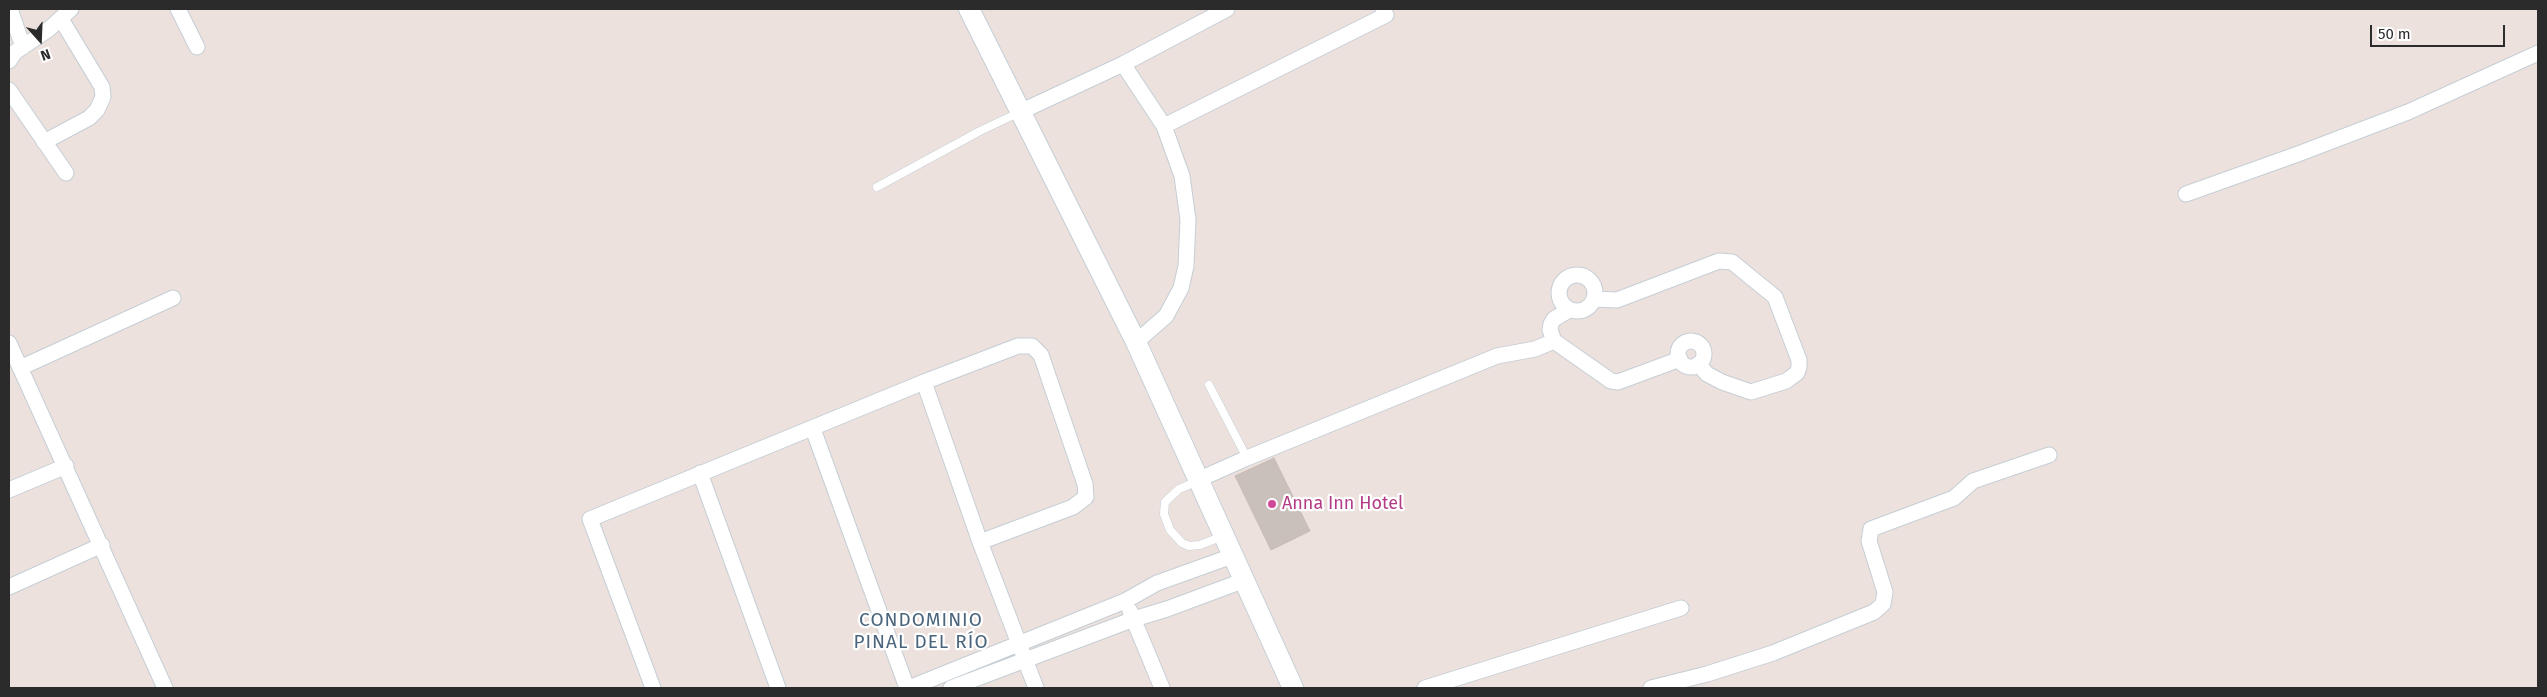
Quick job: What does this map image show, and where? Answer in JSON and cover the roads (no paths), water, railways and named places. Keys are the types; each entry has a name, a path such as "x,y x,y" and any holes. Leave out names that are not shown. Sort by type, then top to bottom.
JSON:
{"main road":[{"path":"969,9 1022,111 1136,342 1235,555 1293,688"}],"street":[{"path":"10,9 23,46"},
{"path":"178,9 197,47"},
{"path":"1022,111 1122,64 1227,9"},
{"path":"1164,126 1386,15 1383,9"},
{"path":"9,61 23,46 66,14 102,87 104,97 97,110 88,118 44,142"},
{"path":"2186,194 2408,112 2538,53"},
{"path":"1122,64 1164,126 1182,176 1188,220 1186,266 1182,288 1166,316 1136,342"},
{"path":"9,90 66,173"},
{"path":"1594,299 1617,300 1719,261 1732,262 1775,297 1799,360 1799,368 1797,373 1786,381 1751,392 1722,382 1708,374 1698,364"},
{"path":"1570,276 1582,276 1592,282 1594,299 1592,304 1582,311 1570,310 1560,302 1558,296 1560,284 1570,276"},
{"path":"20,368 173,298"},
{"path":"1570,310 1554,319 1551,324 1550,330 1554,341 1603,378 1614,383 1680,358"},
{"path":"1200,479 1497,356 1535,349 1554,341"},
{"path":"1695,341 1701,346 1704,354 1698,364 1688,366 1680,358 1680,347 1686,342 1695,341"},
{"path":"9,343 102,545 165,688"},
{"path":"653,688 590,519 924,382 1026,345 1037,350 1047,373 1086,484 1086,497 1073,507 980,542"},
{"path":"924,382 980,542 1036,688"},
{"path":"813,429 908,688 1125,601 1157,583 1235,555"},
{"path":"1651,688 1708,674 1773,653 1874,612 1883,604 1885,592 1869,541 1871,529 1954,498 1973,481 2049,455"},
{"path":"9,490 66,466"},
{"path":"700,473 778,688"},
{"path":"9,587 102,545"},
{"path":"1188,573 1198,596"},
{"path":"951,688 1134,618 1167,609 1245,580"},
{"path":"1125,601 1134,618 1162,688"},
{"path":"1425,688 1681,608"}],"lane":[{"path":"878,187 980,131 1022,111"},
{"path":"1210,385 1247,458"},
{"path":"1200,479 1179,489 1165,502 1164,514 1170,530 1182,543 1189,546 1200,545 1225,535"}],"place":[{"name":"Anna Inn Hotel","path":"1272,504"}],"district":[{"name":"CONDOMINIO PINAL DEL RÍO","path":"921,632"}]}
